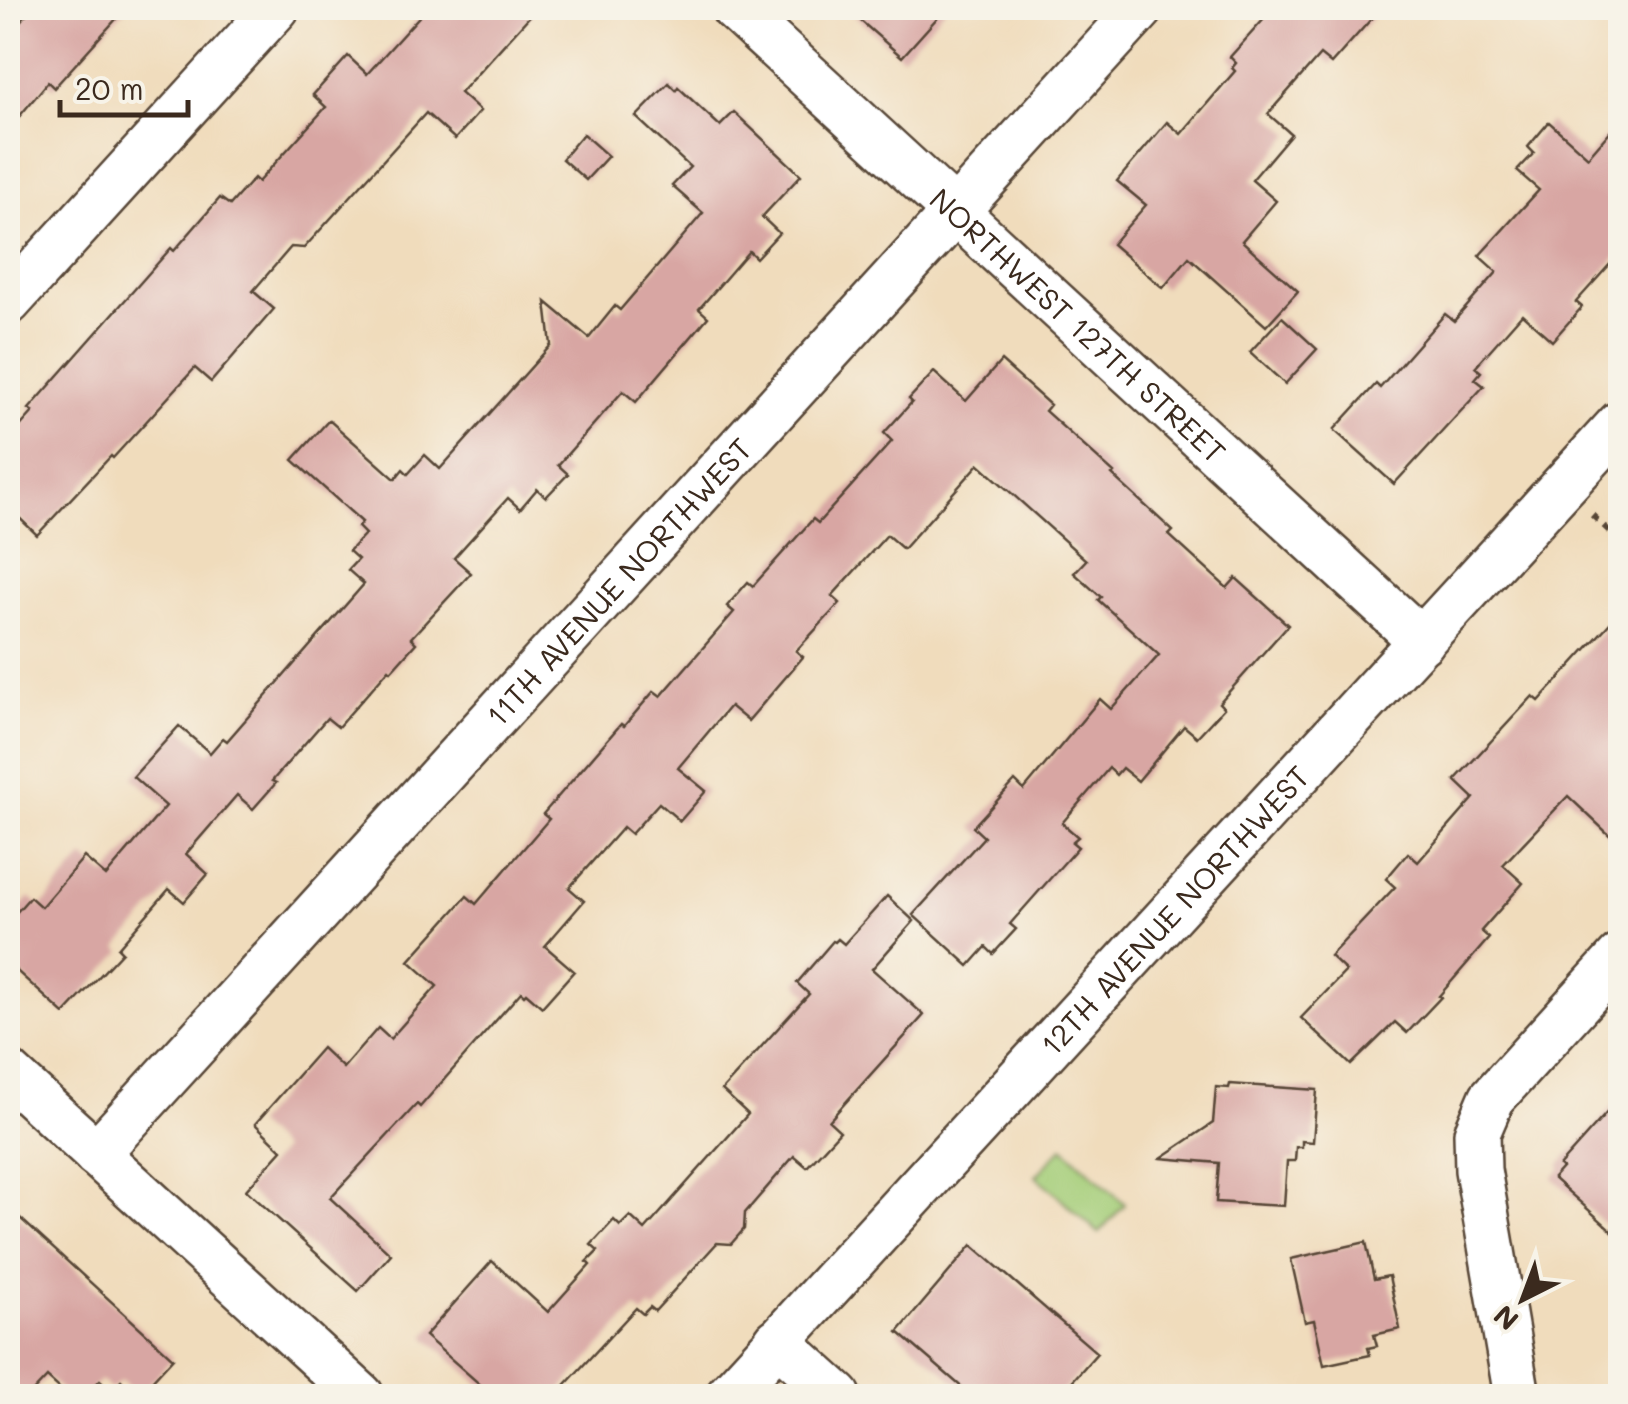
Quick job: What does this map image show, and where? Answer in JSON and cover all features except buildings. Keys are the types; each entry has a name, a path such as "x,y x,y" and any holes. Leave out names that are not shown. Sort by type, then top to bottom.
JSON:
{"street":[{"path":"8,302 276,8"},
{"name":"NORTHWEST 127TH STREET","path":"734,8 1422,641"},
{"name":"11TH AVENUE NORTHWEST","path":"96,1154 1141,8"},
{"name":"12TH AVENUE NORTHWEST","path":"728,1396 1620,424"},
{"path":"1517,1396 1478,1170 1477,1134 1492,1098 1620,958"},
{"path":"8,1073 361,1396"},
{"path":"778,1342 838,1396"}],"path":[{"path":"1610,532 1620,541"}],"green space":[{"path":"1063,1147 1125,1204 1099,1233 1036,1176"}]}
